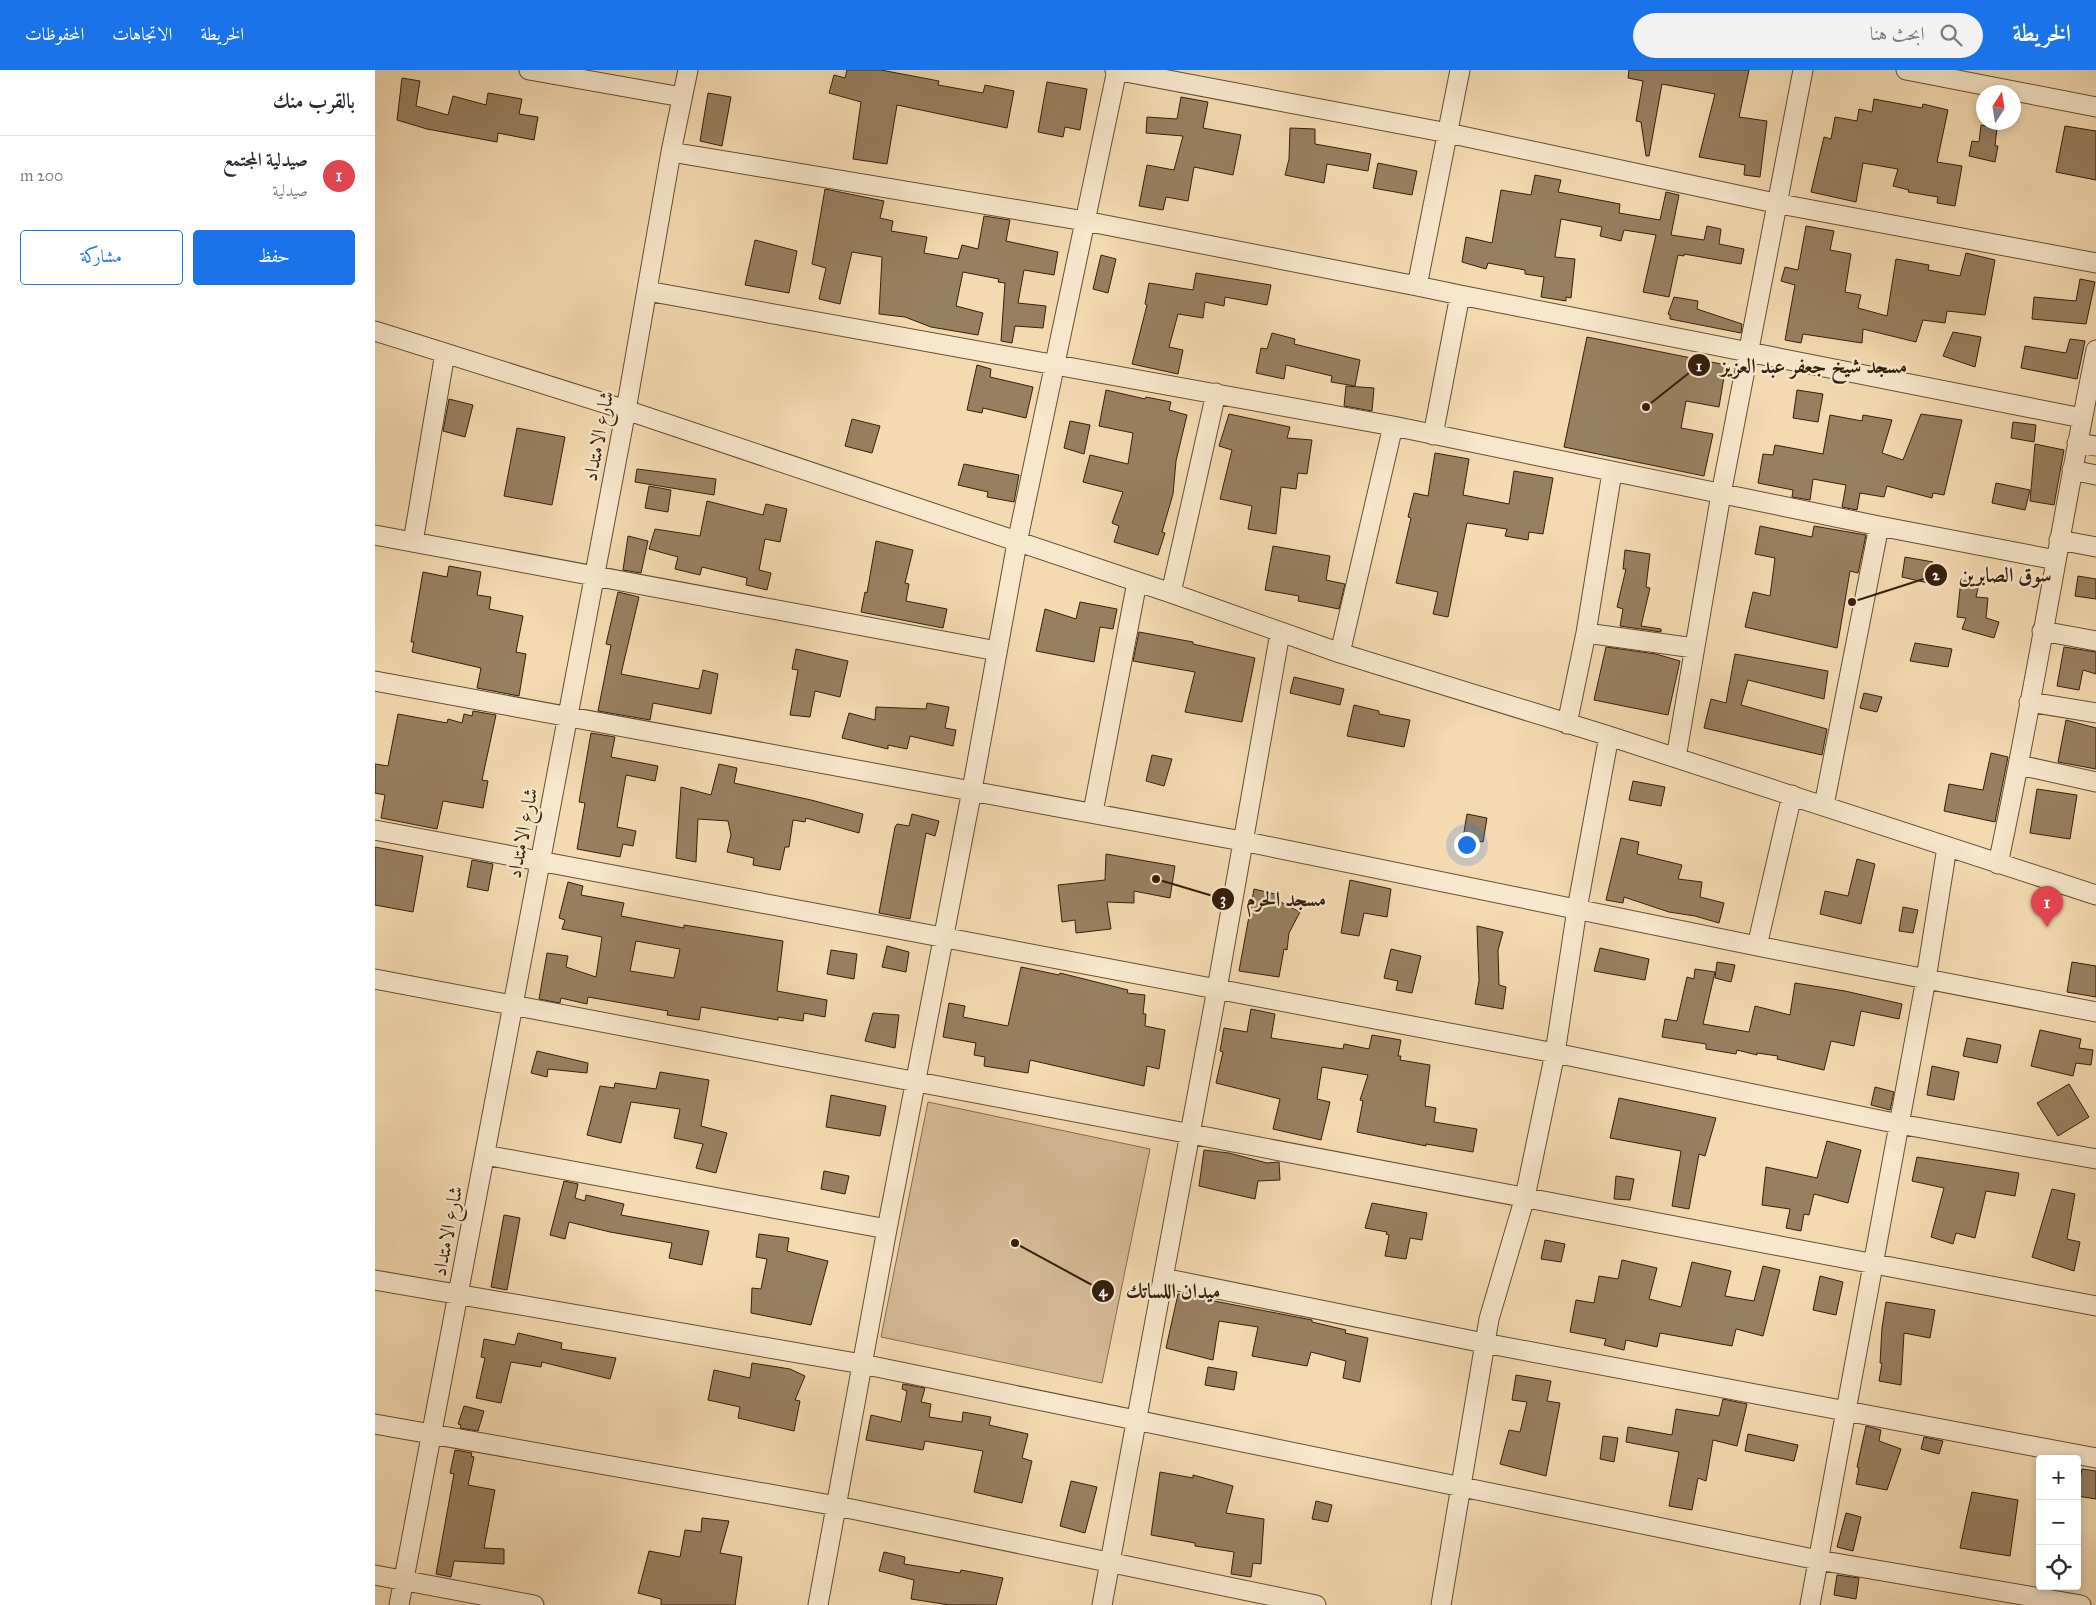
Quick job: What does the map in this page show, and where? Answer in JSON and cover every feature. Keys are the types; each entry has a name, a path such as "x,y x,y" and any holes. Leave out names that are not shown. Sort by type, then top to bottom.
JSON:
{"street":[{"path":"529,70 682,97"},
{"name":"شارع الامتداد","path":"399,1605 595,575 671,152 688,70"},
{"path":"818,1605 1017,543 1116,70 1448,133 1775,203 2096,263"},
{"path":"1417,286 1461,70"},
{"path":"1676,758 1721,494 1775,203 1803,70"},
{"path":"1906,70 2096,107"},
{"path":"671,152 1085,221 1748,353 2087,414"},
{"path":"647,291 1393,426 1612,472 2055,560"},
{"path":"1433,435 1460,295"},
{"path":"375,331 626,410 1017,543 1171,593 1340,653 1609,736 2096,895"},
{"path":"1998,864 2019,765 2077,443 2087,414 2096,350"},
{"path":"413,542 445,353"},
{"path":"1171,593 1216,393"},
{"path":"1340,653 1393,426"},
{"path":"2077,443 2096,446"},
{"path":"2072,470 2096,475"},
{"path":"1567,724 1586,633 1612,472"},
{"path":"1824,805 1879,526"},
{"path":"375,535 997,651"},
{"path":"2059,540 2096,547"},
{"path":"1093,812 1137,582"},
{"path":"2042,631 2096,641"},
{"path":"1102,1605 1217,989 1280,633"},
{"path":"1586,633 1694,648"},
{"path":"375,681 1093,812 1757,946 2096,1012"},
{"path":"2029,702 2096,713"},
{"path":"1441,1605 1484,1343 1493,1300 1525,1197 1555,1053 1577,909 1609,736"},
{"path":"2019,765 2096,782"},
{"path":"1757,946 1792,795"},
{"path":"375,830 539,863 1555,1053 1899,1124 2096,1159"},
{"path":"1809,1605 1926,979 1947,847"},
{"path":"375,979 1874,1262 2096,1306"},
{"path":"485,1155 887,1229"},
{"path":"1163,1278 1484,1343 2096,1458"},
{"path":"375,1280 862,1364 1818,1560 2081,1605"},
{"path":"375,1424 837,1506 1316,1605"},
{"path":"375,1575 534,1605"}],"shaded area":[{"path":"928,1102 1150,1149 1102,1383 881,1337"}],"building":[{"path":"847,70 881,70 939,81 938,85 983,93 985,85 1014,91 1007,128 897,105 887,164 853,159 861,102 829,93 834,75 845,78"},
{"path":"1629,70 1749,70 1739,117 1767,121 1760,177 1744,175 1745,165 1699,157 1715,94 1662,84 1649,156 1646,156 1641,122 1636,121 1643,81 1628,78"},
{"path":"402,78 420,81 416,106 448,115 453,96 486,105 488,93 522,99 519,114 538,117 534,140 498,133 497,142 427,129 397,120"},
{"path":"1047,82 1087,89 1080,130 1065,127 1063,137 1038,132"},
{"path":"708,93 731,97 722,146 700,141"},
{"path":"1181,97 1208,102 1203,128 1241,135 1233,175 1194,167 1188,201 1166,197 1163,210 1139,206 1147,165 1174,170 1183,136 1146,133 1147,117 1177,119"},
{"path":"1874,99 1922,108 1923,104 1948,110 1937,162 1962,166 1955,206 1937,203 1938,197 1908,192 1909,190 1893,186 1898,169 1863,163 1856,202 1811,192 1824,137 1831,139 1835,117 1857,121 1859,109 1872,112"},
{"path":"2065,126 2096,131 2096,180 2056,172"},
{"path":"1290,128 1315,129 1315,144 1371,154 1368,171 1327,164 1324,183 1285,175 1289,159"},
{"path":"1980,130 1997,130 1995,146 1998,146 1995,162 1969,156 1972,141 1979,142"},
{"path":"1378,163 1417,171 1412,195 1373,188"},
{"path":"1535,175 1561,180 1558,192 1620,204 1619,213 1660,220 1666,192 1679,195 1671,235 1704,240 1707,226 1721,229 1719,244 1744,249 1741,264 1684,254 1684,256 1678,255 1669,297 1643,292 1656,235 1624,230 1621,241 1600,236 1602,227 1561,219 1555,257 1575,259 1571,298 1566,297 1566,301 1541,297 1544,277 1525,274 1525,270 1488,263 1486,269 1462,262 1466,237 1492,243 1501,190 1531,195"},
{"path":"825,189 884,201 880,218 893,221 891,231 927,237 924,253 958,259 962,245 978,249 984,216 1010,220 1006,241 1058,252 1054,275 1024,270 1018,303 1046,306 1043,328 1015,326 1012,343 1001,341 1005,283 998,282 999,279 963,272 956,306 983,313 978,335 931,327 905,317 879,314 882,257 852,252 840,304 819,299 826,268 812,264"},
{"path":"1806,226 1834,231 1830,250 1851,254 1845,292 1861,295 1858,308 1887,316 1896,259 1929,265 1928,270 1960,276 1966,253 1995,260 1985,315 1947,311 1945,323 1923,320 1916,342 1863,329 1862,343 1803,334 1801,343 1785,340 1795,285 1781,281 1785,267 1798,270"},
{"path":"755,240 797,251 789,293 745,285"},
{"path":"1101,255 1116,259 1108,293 1093,289"},
{"path":"1196,273 1271,285 1267,305 1225,297 1224,306 1205,302 1203,318 1178,314 1169,347 1183,350 1178,374 1132,364 1147,305 1145,304 1149,283 1193,290"},
{"path":"2080,279 2095,282 2086,324 2032,319 2034,297 2076,301"},
{"path":"1674,297 1698,301 1697,309 1742,324 1741,333 1670,319 1668,314"},
{"path":"1953,332 1981,337 1975,367 1943,356"},
{"path":"1272,333 1295,339 1294,344 1360,360 1355,386 1331,382 1332,376 1286,365 1284,379 1256,373 1261,348 1267,349"},
{"path":"1587,337 1726,365 1719,407 1686,401 1681,428 1713,434 1704,476 1564,447"},
{"path":"2070,339 2085,341 2077,379 2021,368 2025,346 2066,353"},
{"path":"977,365 991,369 990,377 1033,387 1026,418 983,408 982,413 967,410"},
{"path":"1346,386 1374,388 1372,411 1344,406"},
{"path":"1106,390 1145,399 1146,397 1171,402 1169,410 1187,415 1176,461 1173,494 1162,532 1165,533 1158,555 1114,542 1119,526 1112,523 1123,492 1083,482 1090,455 1128,464 1133,433 1099,426"},
{"path":"1797,390 1823,394 1818,422 1793,418"},
{"path":"449,399 473,405 465,437 443,431"},
{"path":"1229,414 1290,427 1287,438 1312,440 1307,474 1298,473 1296,489 1281,487 1276,534 1248,529 1252,506 1220,499 1232,450 1219,446"},
{"path":"1921,414 1962,420 1944,495 1933,493 1932,498 1887,486 1884,497 1860,493 1857,510 1842,507 1846,485 1813,479 1810,500 1792,497 1793,490 1758,483 1763,454 1773,455 1775,445 1823,454 1830,415 1862,421 1863,415 1892,420 1882,453 1903,460"},
{"path":"852,419 880,426 872,453 845,446"},
{"path":"1070,421 1090,425 1084,454 1064,448"},
{"path":"2013,422 2036,425 2034,442 2011,438"},
{"path":"517,428 565,437 552,505 504,496"},
{"path":"2035,444 2064,450 2054,505 2030,501"},
{"path":"1435,453 1469,459 1463,495 1509,504 1514,471 1553,478 1543,534 1529,532 1528,540 1505,536 1507,529 1467,523 1448,617 1433,614 1438,592 1396,583 1411,518 1408,517 1414,493 1428,496"},
{"path":"964,464 1019,475 1014,502 987,497 988,492 958,485"},
{"path":"637,469 716,479 714,495 635,482"},
{"path":"1996,483 2030,490 2025,510 1992,503"},
{"path":"649,486 671,490 668,512 645,508"},
{"path":"707,501 763,515 766,504 787,509 780,542 765,539 759,570 771,573 767,590 746,585 747,578 702,567 700,575 675,569 678,557 649,549 655,529 700,536"},
{"path":"1760,526 1812,537 1814,526 1866,535 1858,573 1850,571 1837,648 1745,627 1753,592 1770,596 1775,558 1755,554"},
{"path":"628,536 648,541 641,573 623,570"},
{"path":"876,541 913,550 905,583 909,584 906,601 947,609 943,628 861,612 865,592 867,593"},
{"path":"1273,546 1330,556 1326,580 1345,584 1339,609 1298,601 1299,596 1265,590"},
{"path":"1625,550 1650,554 1646,587 1650,588 1641,626 1661,629 1661,632 1620,626 1623,609 1617,607 1626,569 1623,569"},
{"path":"1905,557 1933,562 1928,583 1902,577"},
{"path":"449,566 481,572 477,595 491,597 489,609 523,616 516,652 526,654 519,696 477,688 481,668 412,652 414,642 411,642 423,572 447,577"},
{"path":"2078,576 2096,579 2096,599 2075,596"},
{"path":"1961,580 1979,584 1976,597 1988,598 1986,618 1999,622 1994,638 1962,629 1966,618 1957,617"},
{"path":"618,592 639,597 621,674 699,689 703,670 718,674 711,714 653,703 650,720 598,711 611,645 606,644"},
{"path":"1080,602 1117,609 1113,629 1100,627 1094,662 1036,651 1045,609 1076,619"},
{"path":"1139,632 1193,642 1193,644 1255,658 1242,722 1185,712 1195,672 1133,661"},
{"path":"1915,643 1952,649 1948,667 1910,661"},
{"path":"1606,647 1656,654 1680,661 1668,715 1594,700"},
{"path":"2064,647 2096,652 2096,674 2083,670 2079,690 2057,686"},
{"path":"796,649 848,661 840,697 815,691 810,717 790,715 798,670 792,669"},
{"path":"1735,654 1828,671 1824,699 1748,680 1741,705 1827,729 1822,755 1704,728 1711,699 1726,703"},
{"path":"1294,677 1344,689 1340,705 1290,693"},
{"path":"1864,693 1882,697 1877,712 1860,708"},
{"path":"927,703 949,707 945,728 956,730 953,746 910,736 907,749 888,745 888,749 842,738 849,713 875,720 876,707 926,709"},
{"path":"1354,705 1379,711 1379,714 1410,720 1404,747 1347,736"},
{"path":"473,711 496,715 482,780 488,781 483,808 443,801 437,829 381,818 385,795 375,793 375,764 388,766 398,714 447,723 448,719 462,723 464,714 472,716"},
{"path":"2066,720 2096,728 2096,769 2058,762"},
{"path":"591,733 615,737 611,757 658,766 655,781 626,775 617,827 636,831 633,846 623,844 620,857 577,849 585,803 579,802"},
{"path":"1991,753 2008,757 1995,822 1944,811 1949,784 1983,790"},
{"path":"1152,755 1172,759 1164,786 1146,781"},
{"path":"719,764 737,768 734,783 863,814 859,833 806,818 805,822 793,820 789,847 785,847 780,870 753,865 754,858 727,852 731,835 728,821 698,819 696,862 676,858 681,787 711,795"},
{"path":"1633,781 1665,787 1661,806 1629,800"},
{"path":"2037,789 2077,795 2070,839 2030,833"},
{"path":"912,814 939,821 935,836 926,833 910,919 879,913 895,827 897,824 909,826"},
{"path":"1467,814 1487,818 1483,842 1463,838"},
{"path":"1621,838 1639,842 1637,854 1682,865 1678,879 1702,882 1700,897 1724,903 1719,923 1695,916 1669,912 1624,897 1623,903 1606,900"},
{"path":"375,847 423,856 413,912 375,905"},
{"path":"1106,854 1175,866 1170,898 1134,891 1134,903 1107,902 1111,929 1076,933 1075,920 1062,922 1058,885 1105,880"},
{"path":"1857,859 1875,864 1861,924 1820,914 1825,891 1848,896"},
{"path":"472,860 493,864 488,891 467,887"},
{"path":"1350,880 1391,889 1387,917 1364,913 1359,936 1341,933"},
{"path":"568,882 583,886 581,895 624,903 621,916 684,928 684,925 783,941 777,991 827,1000 825,1017 804,1013 803,1021 778,1017 778,1020 701,1007 699,1020 667,1015 668,1011 588,997 587,1004 561,998 560,1003 539,999 547,953 568,956 566,967 596,977 602,937 562,929 565,920 559,918","holes":["636,941 680,949 674,978 630,971"]},
{"path":"1254,889 1279,895 1277,900 1300,912 1289,933 1287,950 1284,949 1279,977 1239,971"},
{"path":"1903,907 1918,910 1913,933 1899,931"},
{"path":"1477,926 1503,932 1498,950 1499,985 1506,987 1503,1009 1475,1004 1479,981"},
{"path":"887,946 909,952 906,972 882,967"},
{"path":"1600,948 1649,959 1645,980 1594,971"},
{"path":"1391,949 1421,956 1412,993 1396,990 1398,981 1384,978"},
{"path":"831,950 857,954 854,979 827,974"},
{"path":"1717,962 1735,965 1731,982 1715,978"},
{"path":"2072,962 2096,966 2096,997 2067,992"},
{"path":"1021,967 1059,975 1060,973 1128,990 1127,993 1145,995 1143,1014 1146,1014 1145,1026 1165,1030 1159,1069 1147,1066 1144,1086 1030,1060 1028,1073 984,1066 985,1057 974,1055 976,1043 943,1037 949,1003 965,1006 963,1017 1008,1026"},
{"path":"1695,969 1715,972 1703,1024 1749,1032 1755,1006 1790,1015 1795,983 1845,991 1902,1004 1899,1019 1861,1011 1854,1046 1831,1041 1824,1070 1777,1059 1778,1056 1757,1053 1757,1055 1737,1050 1736,1054 1706,1049 1706,1044 1662,1037 1665,1019 1677,1021 1687,977 1694,979"},
{"path":"1251,1009 1275,1014 1271,1038 1343,1049 1344,1044 1369,1049 1372,1035 1401,1040 1398,1056 1401,1056 1400,1060 1430,1065 1425,1106 1436,1108 1434,1122 1477,1129 1473,1152 1426,1144 1426,1146 1357,1132 1363,1101 1360,1100 1368,1075 1322,1067 1317,1099 1330,1102 1321,1140 1273,1129 1280,1099 1216,1083 1223,1052 1220,1051 1224,1028 1247,1032"},
{"path":"873,1013 899,1015 895,1048 865,1041"},
{"path":"2040,1030 2081,1039 2079,1048 2093,1050 2091,1065 2076,1063 2073,1076 2031,1066"},
{"path":"1967,1038 2001,1045 1997,1063 1963,1056"},
{"path":"537,1051 588,1063 587,1073 548,1069 547,1077 531,1073"},
{"path":"1932,1066 1959,1072 1954,1100 1927,1095"},
{"path":"660,1072 709,1080 701,1126 727,1133 716,1173 696,1168 703,1144 674,1138 680,1109 631,1102 621,1143 587,1135 600,1086 614,1088 615,1083 656,1089"},
{"path":"2069,1084 2089,1117 2058,1136 2037,1103"},
{"path":"1875,1087 1894,1092 1890,1110 1871,1105"},
{"path":"831,1095 886,1106 880,1136 826,1127"},
{"path":"1619,1098 1716,1118 1705,1156 1699,1154 1689,1209 1672,1206 1681,1151 1610,1138"},
{"path":"1827,1141 1861,1150 1848,1203 1814,1194 1809,1215 1804,1214 1801,1231 1786,1228 1790,1209 1762,1205 1766,1167 1817,1178"},
{"path":"1204,1150 1229,1153 1267,1163 1279,1162 1280,1180 1258,1181 1255,1199 1199,1186"},
{"path":"1917,1157 2019,1173 2015,1196 1986,1191 1975,1238 1956,1233 1953,1244 1931,1237 1944,1188 1912,1181"},
{"path":"824,1171 849,1176 845,1194 821,1189"},
{"path":"1616,1176 1634,1179 1630,1200 1614,1199"},
{"path":"564,1181 578,1184 575,1198 585,1201 586,1195 624,1204 621,1215 709,1231 702,1265 669,1258 672,1243 610,1232 569,1222 565,1239 550,1235"},
{"path":"2052,1189 2075,1194 2067,1239 2080,1242 2074,1271 2032,1257"},
{"path":"1372,1203 1427,1213 1422,1240 1410,1238 1406,1259 1385,1256 1389,1235 1386,1234 1387,1232 1365,1228"},
{"path":"504,1215 520,1218 507,1290 491,1287"},
{"path":"759,1234 789,1238 787,1251 828,1261 811,1325 751,1313 752,1288 761,1289 767,1259 756,1257"},
{"path":"1545,1240 1565,1244 1561,1262 1541,1259"},
{"path":"1622,1260 1657,1268 1649,1299 1681,1307 1692,1262 1731,1271 1725,1296 1754,1301 1763,1266 1780,1270 1763,1336 1736,1329 1732,1346 1660,1333 1657,1347 1626,1340 1624,1350 1604,1345 1606,1339 1570,1332 1576,1300 1594,1303 1599,1276 1618,1279"},
{"path":"1820,1276 1843,1282 1836,1315 1813,1310"},
{"path":"1178,1294 1312,1320 1312,1322 1346,1330 1345,1333 1368,1338 1360,1382 1343,1378 1346,1361 1311,1352 1307,1366 1252,1356 1258,1327 1219,1321 1213,1360 1166,1348"},
{"path":"1886,1302 1935,1310 1930,1338 1904,1333 1901,1385 1879,1381 1882,1363 1880,1363 1882,1328"},
{"path":"518,1333 562,1343 561,1349 616,1358 610,1379 542,1362 541,1367 511,1362 501,1403 476,1398 485,1358 481,1357 484,1339 515,1345"},
{"path":"752,1363 790,1369 805,1376 795,1400 800,1401 794,1431 738,1418 740,1407 708,1400 714,1370 750,1378"},
{"path":"1208,1367 1237,1372 1234,1390 1205,1385"},
{"path":"1516,1375 1551,1381 1547,1401 1560,1403 1546,1476 1500,1464 1509,1430 1520,1432 1527,1402 1512,1400"},
{"path":"903,1384 925,1388 921,1402 931,1404 929,1417 962,1422 963,1412 991,1417 989,1425 1028,1434 1022,1458 1032,1461 1022,1503 974,1492 983,1451 925,1441 923,1450 866,1440 871,1415 901,1422 907,1391 902,1389"},
{"path":"1723,1399 1747,1404 1737,1446 1713,1440 1706,1481 1698,1478 1692,1510 1669,1506 1679,1452 1626,1442 1628,1427 1672,1435 1676,1409 1719,1416"},
{"path":"464,1406 484,1411 478,1431 460,1428 461,1425 458,1424"},
{"path":"1866,1426 1881,1430 1879,1441 1901,1449 1887,1490 1856,1484 1859,1468 1857,1467"},
{"path":"1748,1434 1798,1445 1794,1461 1745,1451"},
{"path":"1603,1436 1618,1438 1614,1462 1600,1459"},
{"path":"1924,1437 1943,1441 1939,1454 1921,1449"},
{"path":"455,1450 472,1453 471,1456 474,1457 468,1485 495,1490 484,1548 504,1549 504,1564 454,1561 451,1577 436,1574 454,1474 450,1473"},
{"path":"2082,1469 2096,1471 2096,1499 2081,1497"},
{"path":"1160,1472 1193,1478 1193,1475 1233,1486 1226,1513 1264,1519 1261,1564 1253,1563 1251,1577 1231,1574 1234,1552 1195,1546 1195,1543 1151,1535"},
{"path":"1071,1481 1097,1487 1085,1533 1060,1526"},
{"path":"1972,1492 2018,1500 2010,1556 1960,1548"},
{"path":"1316,1501 1332,1505 1328,1522 1312,1519"},
{"path":"1846,1513 1861,1517 1853,1551 1837,1547"},
{"path":"702,1518 729,1521 720,1553 742,1557 735,1605 661,1605 661,1599 638,1593 649,1551 680,1557 685,1530 701,1532"},
{"path":"884,1552 905,1557 904,1564 960,1573 961,1570 1003,1578 996,1605 950,1605 911,1599 914,1580 879,1571"},
{"path":"1837,1575 1859,1578 1856,1599 1834,1595"}],"place":[{"name":"مسجد شيخ جعفر عبد العزيز","path":"1646,407"},
{"name":"سوق الصابرين","path":"1852,602"},
{"name":"مسجد الحرم","path":"1156,879"},
{"name":"صيدلية المجتمع","path":"2047,927"},
{"name":"ميدان اللساتك","path":"1015,1243"}]}
